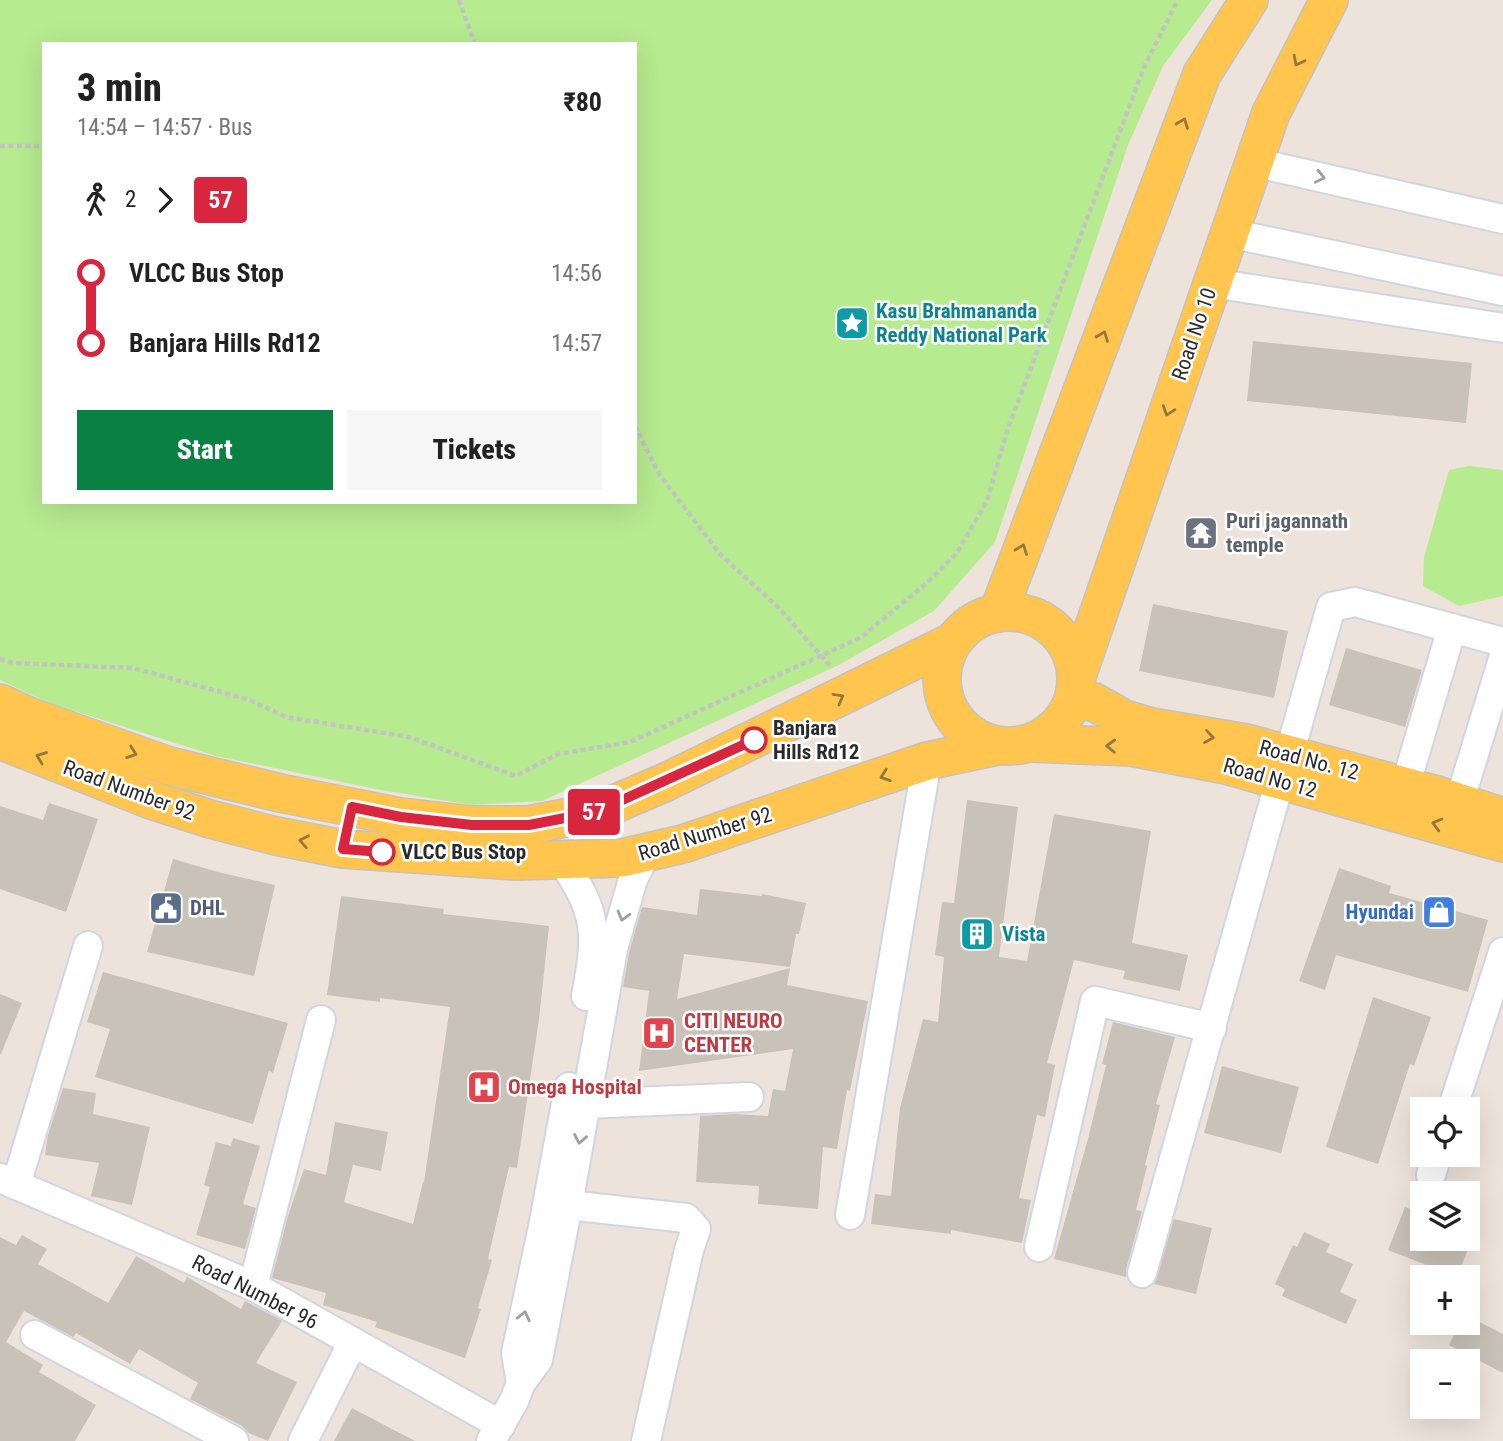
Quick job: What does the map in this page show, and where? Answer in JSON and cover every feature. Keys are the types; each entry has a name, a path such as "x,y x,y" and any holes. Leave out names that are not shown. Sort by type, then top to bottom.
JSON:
{"main road":[{"path":"998,612 1202,74 1249,0"},
{"name":"Road No 10","path":"1075,688 1271,113 1329,0"},
{"path":"998,612 1021,613 1042,621 1060,635 1072,654 1075,688 1057,727 1015,745 977,739 959,725 947,707 941,685 943,663 952,642 964,628 980,618 998,612"},
{"name":"Road Number 92","path":"0,703 28,716 169,766 280,793 401,817 472,825 529,825 596,812 820,709 952,642"},
{"name":"Road No. 12","path":"1075,688 1124,719 1152,727 1246,743 1284,767 1405,787 1503,817"},
{"name":"Road Number 92","path":"0,740 151,800 211,820 276,836 343,849 516,861 622,858 683,844 927,761 1015,745"},
{"name":"Road No 12","path":"1015,745 1131,747 1226,765 1284,767 1503,843"},
{"path":"343,849 352,807"}],"street":[{"path":"1253,162 1503,219"},
{"path":"1229,233 1503,291"},
{"path":"1212,283 1503,328"},
{"path":"1142,1273 1331,607 1355,602 1503,642"},
{"path":"1405,787 1452,628"},
{"path":"1459,803 1503,659"},
{"path":"850,1214 927,761"},
{"path":"496,1433 521,1383 538,1360 613,949 633,879 646,852"},
{"path":"521,1383 516,1353 546,1214 589,979 593,936 592,918 585,898 561,860"},
{"path":"8,1181 88,946"},
{"path":"1456,1097 1503,952"},
{"path":"1039,1247 1095,1000 1212,1028"},
{"path":"253,1286 321,1020"},
{"path":"586,1104 749,1097"},
{"name":"Road Number 96","path":"8,1181 253,1286 353,1342 496,1433"},
{"path":"568,1205 686,1218 696,1229 646,1441"},
{"path":"35,1335 234,1441"},
{"path":"303,1441 353,1342"}],"path":[{"path":"459,0 474,42"},
{"path":"0,659 13,663 133,668 250,699 286,717 409,737 516,776 558,754 630,742 860,638 927,583 957,553 987,501 1007,432 1145,65 1178,0"},
{"path":"0,146 42,146"},
{"path":"637,430 659,474 719,554 780,609 853,691"}],"green space":[{"name":"Kasu Brahmananda Reddy National Park","path":"0,0 1212,0 1163,66 1128,145 995,542 934,611 837,666 542,801 472,805 381,790 216,756 49,703 0,680"},
{"path":"1469,466 1503,470 1503,596 1459,606 1423,586 1424,557 1449,470"}],"building":[{"path":"1253,341 1472,363 1466,423 1247,401"},
{"path":"1153,604 1288,631 1274,698 1139,671"},
{"path":"1346,648 1422,670 1405,727 1329,705"},
{"path":"967,800 1018,807 999,957 1027,961 1054,814 1151,831 1132,943 1188,955 1180,991 1123,979 1125,971 1074,960 1047,1063 1055,1065 1045,1117 1037,1115 1019,1198 1031,1200 1022,1243 951,1230 951,1234 871,1224 875,1194 891,1196 900,1108 923,1019 938,1022 944,957 935,955 942,902 954,903"},
{"path":"49,803 98,819 66,912 0,889 0,806 43,820"},
{"path":"173,859 275,885 254,976 147,952"},
{"path":"1339,868 1391,886 1389,893 1488,920 1468,992 1336,955 1325,990 1299,981"},
{"path":"700,889 762,894 806,903 799,934 796,934 790,967 684,954 677,999 790,968 787,985 868,1001 850,1091 847,1090 837,1149 823,1147 818,1209 758,1204 759,1186 696,1182 700,1116 768,1116 773,1089 785,1091 793,1049 639,1071 649,991 623,987 642,907 697,915"},
{"path":"341,896 444,909 443,914 549,926 539,1019 517,1168 509,1167 488,1259 492,1260 478,1308 481,1309 465,1358 375,1327 377,1322 323,1305 326,1293 272,1278 288,1216 304,1169 326,1175 335,1122 388,1132 381,1171 353,1165 344,1202 413,1224 424,1182 450,1007 380,998 380,1002 327,995"},
{"path":"103,972 288,1023 273,1073 269,1071 253,1124 95,1077 110,1029 87,1022"},
{"path":"0,994 22,1003 1,1054 0,1054"},
{"path":"1373,997 1431,1017 1414,1066 1410,1064 1378,1164 1326,1147"},
{"path":"1113,1022 1175,1037 1156,1104 1160,1105 1136,1210 1142,1211 1126,1277 1054,1259 1089,1135"},
{"path":"1222,1066 1299,1087 1281,1153 1204,1133"},
{"path":"63,1088 96,1093 93,1114 150,1127 132,1205 91,1196 99,1163 45,1155 48,1135"},
{"path":"233,1138 260,1146 243,1204 256,1208 245,1249 196,1235 210,1187 204,1185 216,1142 231,1146"},
{"path":"1405,1207 1410,1209 1410,1251 1467,1251 1462,1265 1426,1265 1388,1250"},
{"path":"1174,1219 1212,1228 1196,1294 1154,1284"},
{"path":"1304,1232 1330,1244 1326,1252 1353,1264 1340,1292 1357,1300 1346,1324 1282,1296 1285,1289 1275,1284 1293,1245 1297,1247"},
{"path":"22,1235 47,1249 38,1264 108,1303 136,1256 184,1283 187,1277 241,1309 245,1301 282,1321 256,1363 297,1382 268,1441 190,1399 198,1383 139,1349 130,1364 76,1333 73,1337 24,1311 6,1342 43,1365 39,1372 96,1405 75,1441 0,1441 0,1237 16,1245"},
{"path":"1480,1322 1503,1334 1503,1373 1480,1361 1480,1349 1457,1349 1449,1345 1454,1335 1480,1335"},
{"path":"352,1408 415,1441 334,1441"}],"bus line":[{"name":"57","path":"382,852 343,849 352,807 401,817 472,825 529,825 596,812 754,740"}],"place":[{"name":"Kasu Brahmananda Reddy National Park","path":"852,323"},
{"name":"Puri jagannath temple","path":"1201,533"},
{"name":"Banjara Hills Rd12","path":"754,740"},
{"name":"VLCC Bus Stop","path":"382,852"},
{"name":"DHL","path":"166,908"},
{"name":"Hyundai","path":"1439,912"},
{"name":"Vista","path":"977,934"},
{"name":"CITI NEURO CENTER","path":"659,1033"},
{"name":"Omega Hospital","path":"484,1087"}]}
